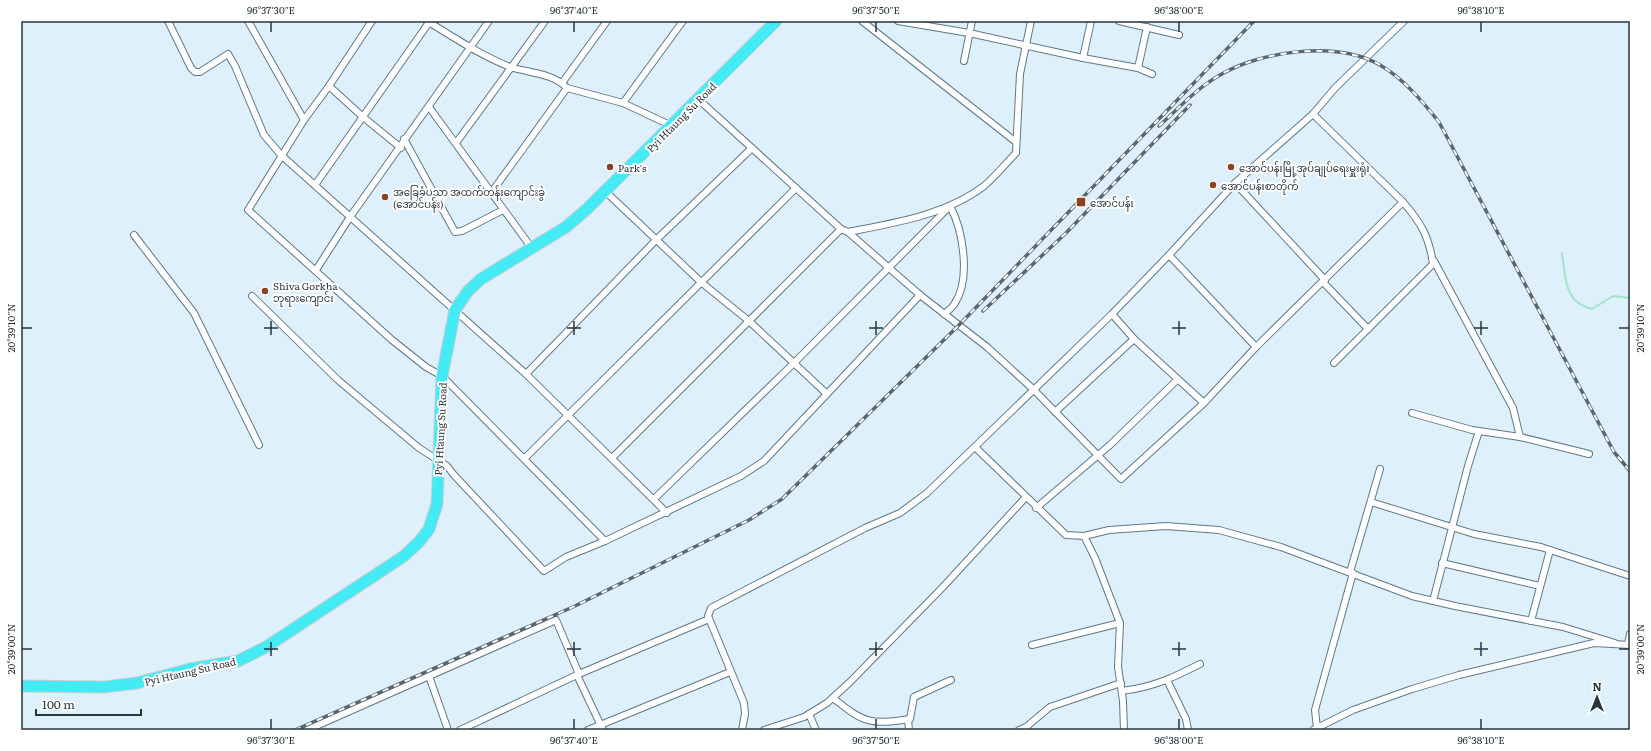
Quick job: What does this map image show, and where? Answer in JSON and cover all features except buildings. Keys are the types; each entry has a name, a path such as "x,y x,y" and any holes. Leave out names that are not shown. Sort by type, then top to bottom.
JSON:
{"highway":[{"name":"Pyi Htaung Su Road","path":"21,686 104,687 137,683 190,669 238,661 266,647 404,556 419,542 429,529 437,504 442,376 455,310 468,291 481,279 531,247 566,227 606,192 776,21"}],"street":[{"path":"168,21 191,68 195,72 200,72 228,54 235,66 264,135 281,155 526,374 667,513"},
{"path":"248,21 304,120"},
{"path":"372,21 330,86 304,120 281,155 248,210 392,340 426,367 442,376 605,541"},
{"path":"315,185 429,21 470,48 511,67 541,75 562,83 567,88 624,103 672,126"},
{"path":"316,270 350,217 401,148 404,139 429,107 489,21"},
{"path":"456,143 545,21"},
{"path":"562,83 607,21"},
{"path":"624,103 683,21"},
{"path":"862,21 1016,142"},
{"path":"898,21 969,33 1083,58 1138,68 1152,74"},
{"path":"964,61 972,21"},
{"path":"848,232 889,224 950,206 984,186 1016,153 1020,74 1031,21"},
{"path":"1083,58 1092,21"},
{"path":"1120,21 1179,36"},
{"path":"742,730 745,714 744,703 709,619 708,616 711,608 865,528 900,513 928,493 1033,389 1112,314 1235,184 1312,114 1335,88 1404,21"},
{"path":"1138,68 1147,27"},
{"path":"330,86 363,117 401,148"},
{"path":"492,193 567,88"},
{"path":"698,99 841,229 848,232 920,295 987,347 1033,389 1121,479 1204,403 1256,347 1403,202"},
{"path":"429,107 531,247"},
{"path":"1312,114 1403,202 1424,229 1429,241 1433,260 1513,408 1520,437"},
{"path":"404,139 455,232 462,231 503,210"},
{"path":"526,374 656,240 752,148"},
{"path":"1235,184 1368,329"},
{"path":"524,458 702,283 796,188"},
{"path":"606,192 702,283 749,321 827,394"},
{"path":"654,499 794,363 950,206"},
{"path":"944,314 956,303 962,285 963,249 960,232 950,206"},
{"path":"612,458 841,229"},
{"path":"134,234 194,313 259,444"},
{"path":"1169,255 1256,347"},
{"path":"1334,363 1433,264 1433,260"},
{"path":"252,296 338,380 420,448 447,466 544,571 566,557 667,513 741,476 764,461 920,295"},
{"path":"1112,314 1134,339 1177,380 1204,403"},
{"path":"1055,412 1134,339"},
{"path":"1036,508 1097,456 1177,380"},
{"path":"1412,413 1479,431 1520,437 1589,454"},
{"path":"1433,601 1468,466 1479,431"},
{"path":"975,447 1036,508 1066,535 1084,536 1110,530 1166,526 1219,530 1281,547 1412,596 1563,627 1615,643"},
{"path":"1380,469 1315,710 1315,729 1345,714 1412,689 1459,675 1584,645 1594,643 1629,644 1630,634"},
{"path":"764,730 809,714 833,698 942,588 1026,497"},
{"path":"1371,502 1474,534 1550,550 1630,576"},
{"path":"1084,536 1095,558 1120,623 1118,667 1122,691 1124,730"},
{"path":"1531,621 1550,550"},
{"path":"1442,563 1540,586"},
{"path":"460,730 578,674 709,619"},
{"path":"307,730 556,620 601,727"},
{"path":"1032,645 1120,623"},
{"path":"1584,634 1584,645"},
{"path":"1122,691 1146,688 1167,680 1200,664"},
{"path":"588,730 601,727 730,672"},
{"path":"429,676 448,730"},
{"path":"909,730 908,720 910,719 914,697 951,680"},
{"path":"1167,680 1186,719 1188,730"},
{"path":"1019,730 1032,723 1050,707 1121,683"},
{"path":"833,698 855,715 869,722 908,720"},
{"path":"809,714 816,730"},
{"path":"1028,730 1032,723"}],"waterway":[{"path":"1562,253 1566,279 1571,295 1583,306 1592,309 1613,296 1630,298"}],"railway":[{"path":"295,730 575,606 749,520 782,499 958,326 1254,21"},
{"path":"1159,126 1196,92 1212,80 1237,67 1256,60 1277,55 1321,51 1343,53 1362,57 1389,71 1412,91 1439,122 1614,452 1630,471"},
{"path":"983,311 1066,233 1190,105"}],"place":[{"name":"Park's","path":"610,167"},
{"name":"အောင်ပန်းမြို့အုပ်ချုပ်ရေးမှူးရုံး","path":"1231,167"},
{"name":"အောင်ပန်းစာတိုက်","path":"1213,185"},
{"name":"အခြေခံပညာ အထက်တန်းကျောင်းခွဲ (အောင်ပန်း)","path":"385,197"},
{"name":"အောင်ပန်း","path":"1081,202"},
{"name":"Shiva Gorkha ဘုရားကျောင်း","path":"265,291"}]}
